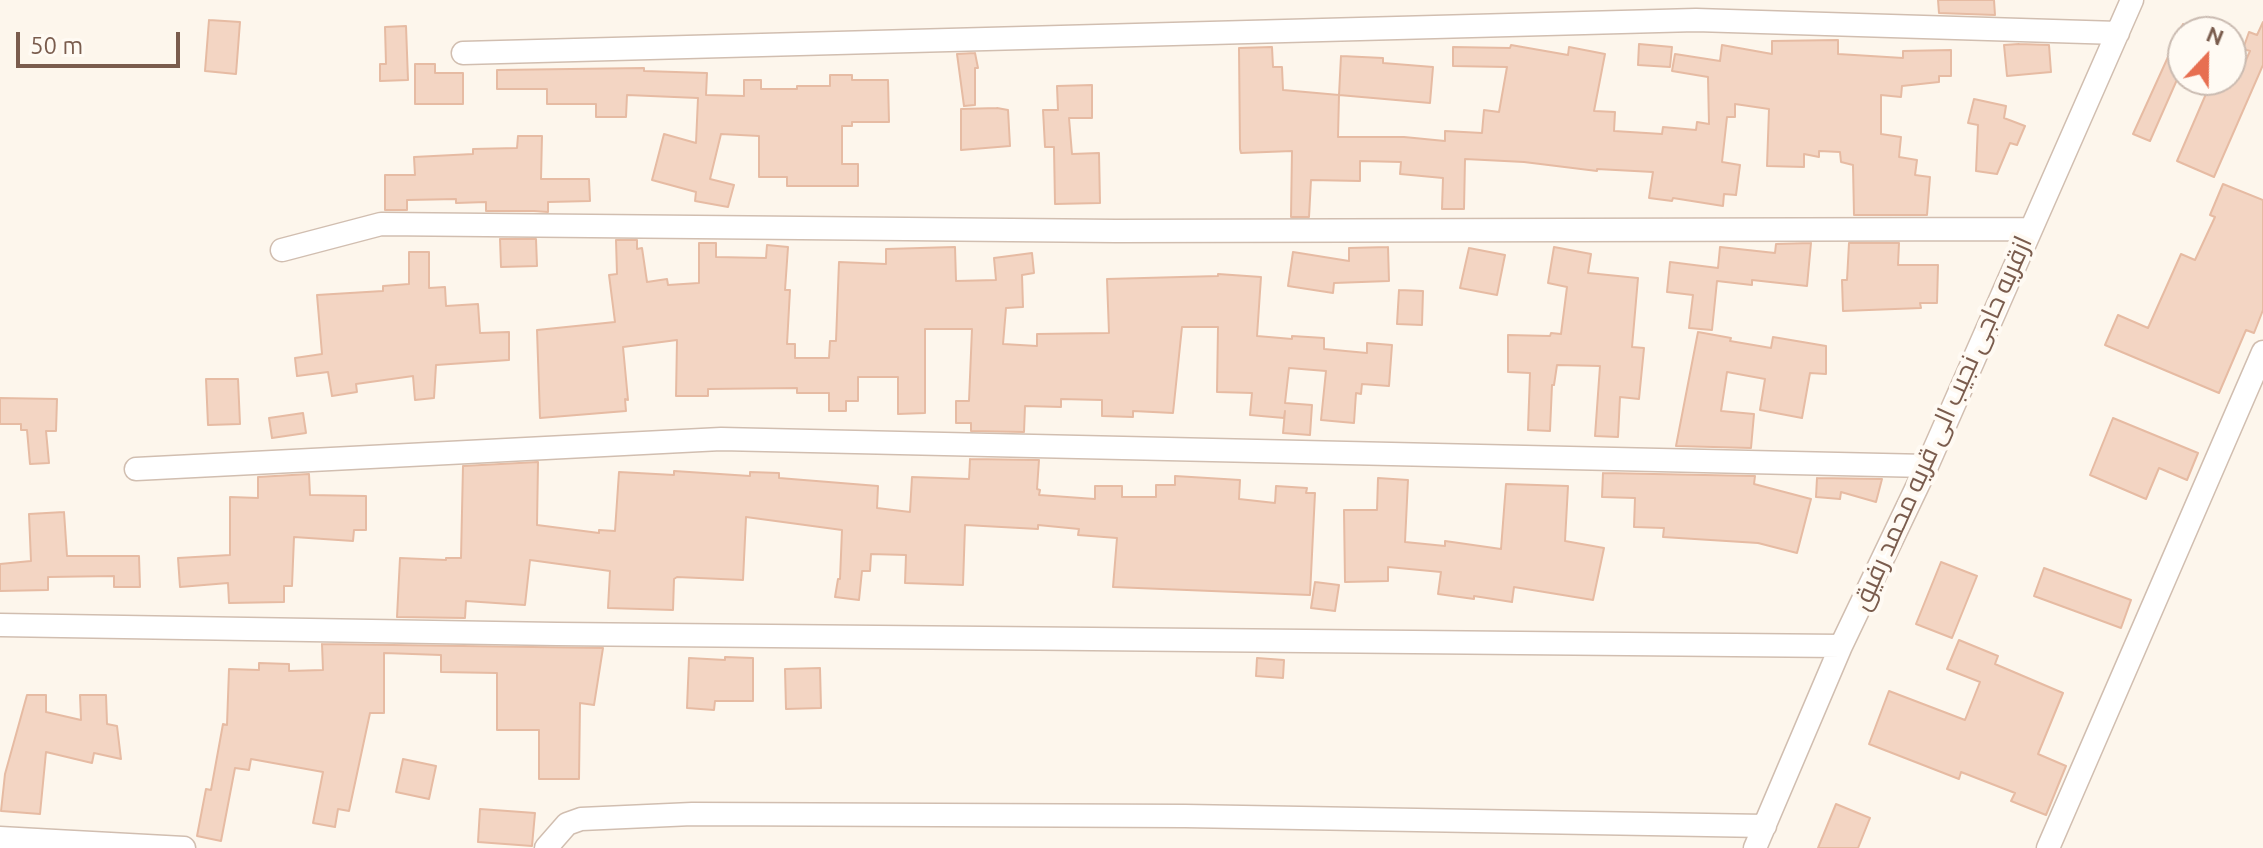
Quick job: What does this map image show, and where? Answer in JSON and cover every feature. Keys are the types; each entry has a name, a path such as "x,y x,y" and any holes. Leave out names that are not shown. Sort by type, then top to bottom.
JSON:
{"street":[{"name":"ازقریه حاجی نجیب الی قریه محمد رفیق","path":"1755,848 1841,646 1927,466 2132,0"},
{"path":"463,53 1696,20 2118,33"},
{"path":"282,250 381,224 1116,231 2029,229"},
{"path":"2048,848 2263,352"},
{"path":"136,469 721,439 1927,466"},
{"path":"0,625 557,634 1841,646"},
{"path":"546,848 567,824 581,819 692,814 1185,816 1765,826"},
{"path":"0,838 184,848"}],"building":[{"path":"1938,0 1994,0 1995,15 1939,13"},
{"path":"209,20 240,22 236,74 205,71"},
{"path":"2263,22 2263,65 2214,177 2177,161 2205,96 2247,96 2247,58 2250,51 2247,50 2247,38 2249,32 2257,35"},
{"path":"406,26 408,80 380,81 380,64 386,64 385,27"},
{"path":"1838,40 1838,54 1903,58 1903,51 1951,50 1951,76 1939,76 1939,82 1902,86 1901,97 1881,95 1881,134 1901,137 1899,157 1917,160 1915,175 1930,177 1927,215 1854,215 1853,165 1841,162 1840,152 1819,151 1819,157 1804,154 1804,167 1767,166 1769,109 1735,104 1735,117 1727,117 1722,162 1740,165 1736,195 1724,194 1723,206 1673,198 1672,201 1649,198 1653,172 1597,171 1465,159 1464,209 1442,209 1443,178 1400,174 1401,162 1360,161 1360,181 1311,180 1309,217 1291,217 1292,151 1241,153 1240,149 1239,48 1272,47 1273,67 1282,67 1283,90 1339,95 1338,137 1404,137 1445,141 1445,131 1482,133 1484,110 1499,112 1507,67 1453,66 1453,47 1510,48 1511,45 1568,55 1569,47 1605,54 1594,111 1615,112 1614,131 1662,134 1663,127 1696,130 1697,122 1709,124 1708,77 1672,71 1675,54 1720,61 1722,45 1772,54 1772,41"},
{"path":"1639,44 1672,47 1670,67 1638,65"},
{"path":"2004,45 2049,45 2051,72 2007,76"},
{"path":"975,53 978,68 975,68 975,105 964,106 957,54"},
{"path":"1341,56 1383,58 1383,63 1433,67 1430,103 1339,95"},
{"path":"2167,59 2167,96 2170,96 2150,141 2133,134"},
{"path":"415,64 435,64 435,73 463,73 463,104 415,104"},
{"path":"644,68 644,71 707,73 706,95 744,96 744,80 761,80 761,89 797,89 797,86 830,86 830,75 852,75 852,80 888,80 889,122 852,122 852,126 842,126 842,164 858,164 858,186 787,186 787,177 759,177 759,136 721,134 710,179 734,185 728,207 695,201 696,192 652,180 664,134 696,143 698,98 627,95 626,117 596,117 596,104 547,104 547,89 497,89 497,70"},
{"path":"1092,85 1092,118 1069,118 1072,154 1099,153 1100,203 1055,204 1054,147 1045,147 1043,110 1058,110 1057,86"},
{"path":"1974,99 2006,106 2004,118 2025,126 2017,145 2010,143 1997,174 1976,171 1978,125 1968,123"},
{"path":"961,109 1008,110 1010,146 961,150"},
{"path":"518,136 542,136 541,179 589,179 590,201 548,202 548,212 486,211 486,202 456,203 456,199 407,200 407,210 385,210 385,175 415,175 414,157 473,154 473,149 517,148"},
{"path":"2223,184 2263,200 2263,310 2254,333 2246,330 2219,393 2105,345 2118,315 2148,328 2181,254 2195,260 2215,217 2210,215"},
{"path":"500,239 536,239 537,266 501,267"},
{"path":"616,240 637,240 637,249 642,248 647,282 667,279 668,285 699,283 699,243 716,243 716,257 766,258 767,245 788,247 785,290 790,290 787,344 795,344 795,358 829,358 830,341 836,341 839,262 886,264 886,249 955,247 956,281 996,280 994,258 1032,253 1034,273 1022,275 1023,307 1006,308 1003,344 1037,346 1037,334 1109,333 1107,279 1218,274 1261,277 1257,336 1324,338 1324,349 1367,353 1367,343 1392,345 1389,386 1362,384 1361,394 1356,393 1354,423 1321,420 1326,371 1289,368 1285,403 1312,405 1310,435 1283,433 1285,411 1284,418 1250,415 1252,393 1217,392 1218,327 1182,327 1173,413 1133,411 1133,417 1102,416 1102,400 1061,399 1061,407 1025,406 1024,432 971,431 971,423 956,423 956,401 969,401 972,329 925,329 925,413 898,414 898,377 858,377 858,401 846,401 846,411 829,411 829,393 797,393 797,388 708,389 708,396 676,396 677,340 623,347 628,400 625,399 626,411 540,418 537,330 615,322 609,275 617,274"},
{"path":"1811,243 1807,286 1752,280 1752,285 1717,281 1712,330 1689,328 1693,295 1667,292 1670,262 1718,268 1720,247 1775,253 1776,244"},
{"path":"1849,243 1899,243 1898,265 1938,265 1937,303 1920,303 1921,308 1843,311 1842,280 1847,280"},
{"path":"1388,247 1389,281 1334,283 1333,293 1288,286 1293,252 1349,261 1349,248"},
{"path":"1554,247 1591,254 1588,273 1638,278 1632,347 1644,348 1639,399 1620,397 1618,437 1595,436 1600,366 1557,365 1552,385 1550,431 1528,430 1530,373 1508,372 1508,335 1561,334 1567,287 1548,283"},
{"path":"1469,248 1505,255 1497,295 1460,288"},
{"path":"409,252 429,252 429,288 445,287 446,306 478,304 480,333 509,332 509,360 436,365 434,398 415,400 413,376 356,384 357,392 332,396 328,372 297,376 295,358 322,354 317,295 383,291 383,286 409,284"},
{"path":"1399,290 1423,291 1422,325 1397,324"},
{"path":"1698,332 1771,348 1773,337 1826,346 1826,374 1810,373 1802,418 1760,410 1765,379 1727,372 1721,411 1754,414 1751,448 1676,446"},
{"path":"206,379 238,379 240,424 208,425"},
{"path":"0,398 57,399 56,431 46,431 49,463 30,464 27,430 21,430 21,424 0,424"},
{"path":"303,413 306,433 272,438 269,418"},
{"path":"2113,418 2198,453 2187,480 2159,468 2146,499 2090,475"},
{"path":"970,459 1039,460 1039,495 1095,499 1095,486 1122,486 1122,497 1156,497 1156,485 1175,485 1175,476 1240,480 1239,499 1275,503 1276,486 1307,488 1306,493 1315,493 1310,595 1113,587 1117,538 1078,535 1079,529 1038,525 1038,529 965,525 963,585 905,583 906,555 871,554 870,571 862,571 859,600 835,597 840,579 842,530 746,517 743,580 677,577 674,579 673,610 608,608 610,571 530,560 525,605 466,601 465,618 397,617 400,558 461,558 463,466 538,462 537,525 599,533 599,530 615,531 619,472 674,475 674,471 750,476 750,472 779,473 779,478 878,486 877,508 910,512 912,477 969,479"},
{"path":"1603,473 1755,476 1754,484 1811,499 1797,553 1758,543 1663,537 1664,528 1634,527 1635,498 1602,497"},
{"path":"309,474 310,495 366,496 366,530 354,530 353,541 294,537 292,586 284,586 284,602 229,603 228,583 180,587 178,558 230,555 230,497 258,498 258,477"},
{"path":"1378,478 1408,480 1405,542 1445,546 1445,541 1501,549 1506,484 1568,486 1565,541 1604,548 1593,600 1514,587 1512,602 1438,594 1441,572 1388,567 1388,581 1345,582 1344,510 1377,510"},
{"path":"1817,478 1882,479 1876,502 1841,492 1840,499 1816,497"},
{"path":"64,512 67,556 139,556 140,587 114,587 114,576 48,577 48,590 0,591 0,564 31,561 29,514"},
{"path":"1941,562 1977,576 1952,638 1916,624"},
{"path":"2044,568 2131,600 2121,628 2034,596"},
{"path":"1315,582 1339,585 1335,611 1311,608"},
{"path":"1959,640 1998,656 1995,664 2063,693 2038,754 2066,766 2046,815 2011,801 2015,793 1961,772 1959,779 1869,744 1889,691 1965,720 1980,682 1947,669"},
{"path":"322,644 603,648 594,705 580,703 579,779 539,779 539,730 497,730 497,673 441,672 441,655 384,653 384,713 370,713 349,811 338,809 335,827 313,823 323,772 251,759 249,770 235,768 221,841 197,836 206,789 211,790 223,724 227,725 229,669 259,670 259,663 289,664 289,671 323,670"},
{"path":"725,657 753,658 753,701 715,701 714,710 687,708 689,658 725,660"},
{"path":"1257,658 1284,660 1283,678 1256,676"},
{"path":"820,668 821,708 786,709 785,669"},
{"path":"27,695 46,695 46,712 81,720 80,695 106,695 107,724 117,726 121,759 94,753 92,763 46,752 40,814 1,811 5,774"},
{"path":"403,759 436,766 429,799 396,792"},
{"path":"1836,804 1870,818 1858,848 1818,848"},
{"path":"480,809 535,813 532,846 478,842"}]}
